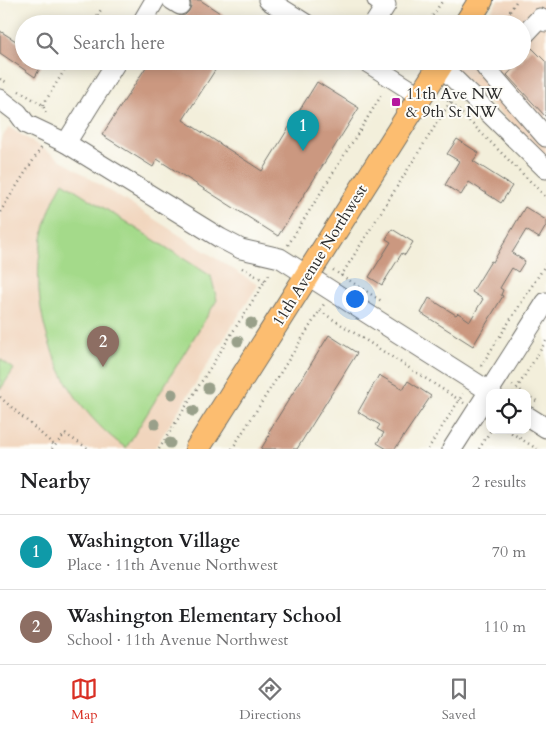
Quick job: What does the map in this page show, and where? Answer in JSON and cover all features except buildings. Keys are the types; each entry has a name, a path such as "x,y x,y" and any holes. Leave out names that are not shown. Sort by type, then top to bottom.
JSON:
{"main road":[{"name":"11th Avenue Northwest","path":"197,449 437,70"}],"street":[{"path":"146,15 155,0"},
{"path":"268,0 292,15"},
{"path":"377,0 386,6 380,15"},
{"path":"531,28 540,18 546,22"},
{"path":"66,143 111,70"},
{"path":"379,70 420,96"},
{"path":"447,70 471,96 546,168"},
{"path":"471,96 490,70"},
{"path":"492,70 530,120 546,137"},
{"path":"5,95 26,124 66,143 220,238 241,249 280,258 486,389"},
{"path":"514,138 530,120"},
{"path":"492,389 546,302"},
{"path":"452,449 486,398"},
{"path":"531,419 546,428"}],"path":[{"path":"433,15 443,0"},
{"path":"508,15 517,0"},
{"path":"98,15 102,8"},
{"path":"0,79 5,95 43,105 64,70"},
{"path":"290,242 365,125 392,78"},
{"path":"342,275 450,102 546,198"},
{"path":"0,212 44,144"},
{"path":"482,365 546,264"},
{"path":"159,449 264,281"},
{"path":"232,449 320,311 459,400 428,449"},
{"path":"517,388 546,341"},
{"path":"0,397 54,445"},
{"path":"52,449 65,434 89,449"},
{"path":"479,449 488,434"},
{"path":"513,434 537,449"}],"shaded area":[{"path":"498,0 546,0 546,157 456,70 531,70 531,15 489,15"},
{"path":"9,127 258,285 154,449 0,449 0,141"}],"green space":[{"path":"63,182 211,276 217,300 126,448 98,424 74,395 57,362 45,327 39,290 40,253 48,216"},
{"path":"0,359 14,369 0,390"}],"place":[{"name":"11th Ave NW & 9th St NW","path":"396,102"},
{"name":"Washington Village","path":"303,151"},
{"name":"Washington Elementary School","path":"103,367"}]}
